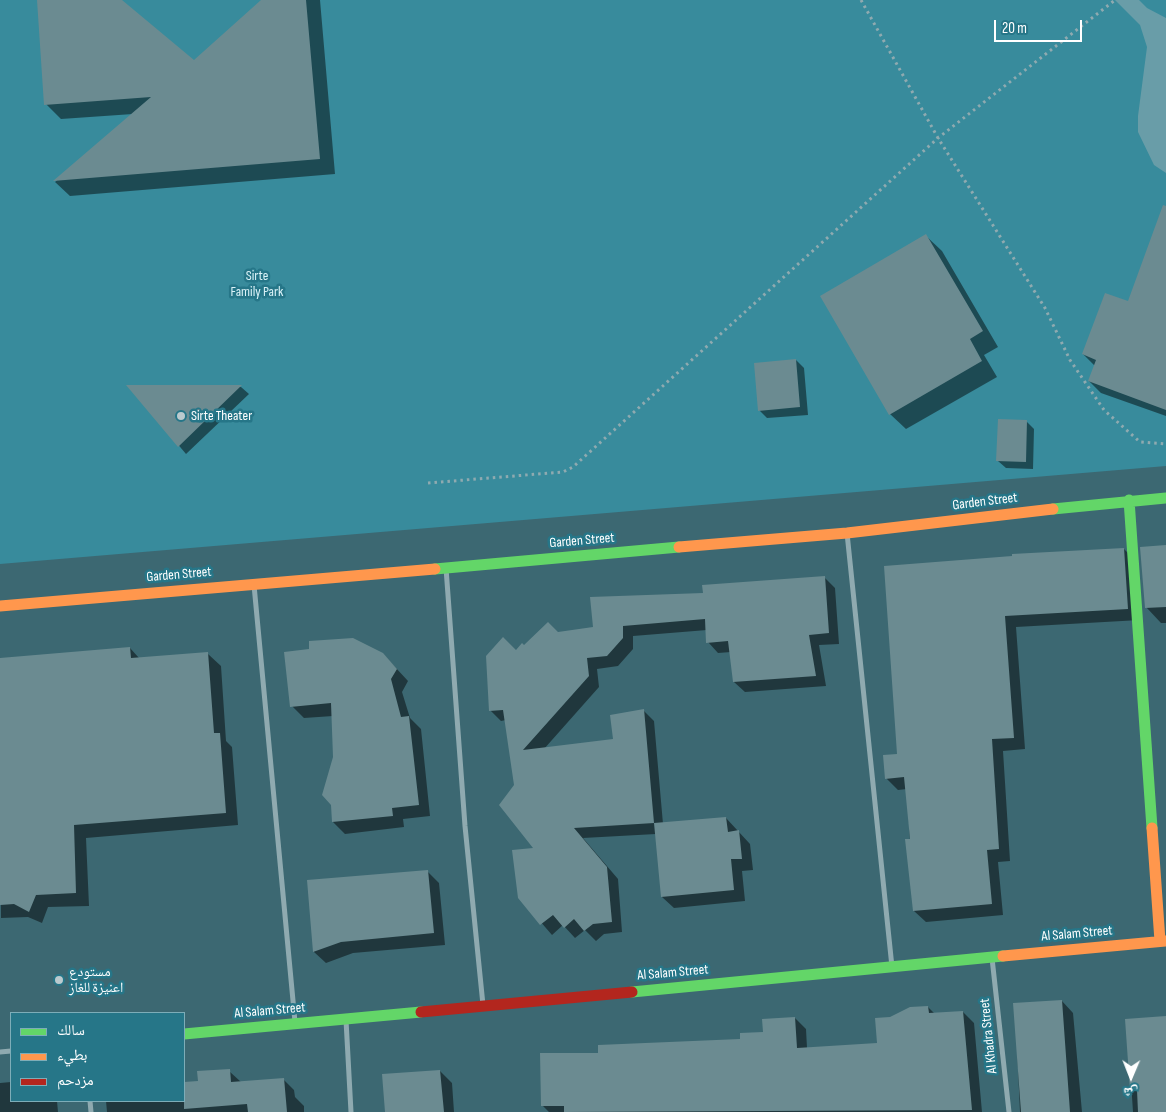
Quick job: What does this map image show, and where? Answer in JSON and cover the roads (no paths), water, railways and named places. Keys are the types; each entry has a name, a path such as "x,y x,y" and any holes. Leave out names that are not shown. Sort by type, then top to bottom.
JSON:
{"street":[{"name":"Garden Street","path":"0,606 847,533 1129,500 1166,498"},
{"path":"1129,500 1163,941"},
{"path":"847,533 892,967"},
{"path":"446,568 465,826 484,1006"},
{"path":"254,584 295,1023"},
{"name":"Al Salam Street","path":"185,1034 1163,941"},
{"name":"Al Khadra Street","path":"992,957 1009,1112"},
{"path":"346,1019 351,1112"}],"place":[{"name":"Sirte Theater","path":"181,416"},
{"name":"مستودع اعنيزة للغاز","path":"59,980"}],"park label":[{"name":"Sirte Family Park","path":"257,284"}]}
